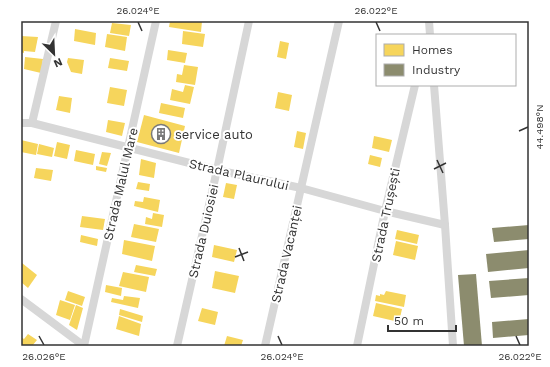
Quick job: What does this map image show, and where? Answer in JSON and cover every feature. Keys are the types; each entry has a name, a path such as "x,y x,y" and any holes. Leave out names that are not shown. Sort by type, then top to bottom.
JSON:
{"street":[{"path":"32,123 56,21"},
{"name":"Strada Malul Mare","path":"84,346 156,21"},
{"name":"Strada Duiosiei","path":"177,346 249,21"},
{"name":"Strada Vacanței","path":"265,346 339,21"},
{"name":"Strada Trușești","path":"357,346 385,212 415,86"},
{"path":"434,86 453,346"},
{"name":"Strada Plaurului","path":"21,124 32,123 217,170 301,188 385,212 445,225"},
{"path":"21,299 84,346"},
{"path":"448,346 452,329"}],"building: Homes":[{"path":"170,21 202,21 201,32 169,27"},
{"path":"112,23 131,25 129,36 110,33"},
{"path":"75,29 96,33 95,45 74,41"},
{"path":"183,31 205,34 203,47 182,44"},
{"path":"107,34 127,37 125,51 105,47"},
{"path":"21,36 38,37 35,52 21,52"},
{"path":"280,41 289,43 286,59 277,57"},
{"path":"168,50 187,53 185,63 167,60"},
{"path":"25,57 43,59 41,73 24,69"},
{"path":"68,58 84,60 82,74 71,72 67,62"},
{"path":"110,58 129,61 127,71 108,68"},
{"path":"184,65 198,67 195,85 176,82 177,74 182,75"},
{"path":"185,85 194,87 190,104 170,100 172,89 183,92"},
{"path":"110,87 127,90 124,106 107,103"},
{"path":"278,92 292,95 289,111 275,108"},
{"path":"59,96 72,98 70,113 56,110"},
{"path":"161,103 185,108 183,118 159,113"},
{"name":"service auto","path":"144,115 185,126 179,153 137,142"},
{"path":"108,120 125,123 122,136 106,132"},
{"path":"297,131 306,133 303,149 294,147"},
{"path":"374,136 392,140 389,152 372,148"},
{"path":"21,140 38,144 36,155 21,152"},
{"path":"57,142 70,145 67,159 54,156"},
{"path":"39,144 54,148 52,157 37,154"},
{"path":"76,150 95,154 93,165 74,161"},
{"path":"102,152 111,153 107,166 99,164"},
{"path":"370,155 382,158 380,167 368,164"},
{"path":"141,159 156,163 154,178 139,175"},
{"path":"96,166 107,168 106,172 96,170"},
{"path":"36,168 53,170 51,181 34,178"},
{"path":"138,182 150,184 149,191 136,189"},
{"path":"226,183 237,185 234,199 223,197"},
{"path":"144,197 160,200 158,212 134,206 135,201 143,202"},
{"path":"153,213 164,215 162,227 145,224 146,217 152,219"},
{"path":"82,216 105,219 103,230 80,227"},
{"path":"134,224 159,229 156,242 131,237"},
{"path":"397,230 419,235 417,244 395,239"},
{"path":"81,235 98,239 97,246 80,242"},
{"path":"124,240 155,246 152,261 122,254"},
{"path":"396,241 418,246 415,260 393,255"},
{"path":"214,245 237,250 234,262 212,257"},
{"path":"22,263 37,275 28,288 21,282"},
{"path":"136,265 157,269 155,276 134,272"},
{"path":"215,271 239,276 235,293 212,288"},
{"path":"123,272 149,277 146,292 119,286"},
{"path":"106,285 122,288 121,296 105,292"},
{"path":"68,291 85,297 82,306 65,300"},
{"path":"386,291 406,295 404,307 375,301 376,295 384,295"},
{"path":"124,296 140,298 138,308 111,302 112,298 123,300"},
{"path":"60,300 75,305 70,320 56,315"},
{"path":"376,303 402,309 399,322 373,316"},
{"path":"76,305 83,308 77,330 69,325"},
{"path":"202,308 218,312 215,325 198,321"},
{"path":"120,309 143,316 142,322 119,315"},
{"path":"119,316 141,324 139,336 116,329"},
{"path":"28,334 37,340 32,346 21,346 21,337 24,339"},
{"path":"227,336 243,340 241,346 224,346"}],"building: Industry":[{"path":"529,225 529,239 494,242 492,228"},
{"path":"529,250 529,268 488,272 486,254"},
{"path":"476,274 482,346 464,346 458,275"},
{"path":"529,278 529,295 491,298 489,281"},
{"path":"529,319 529,335 493,338 492,322"}],"place":[{"name":"service auto","path":"161,134"}]}
